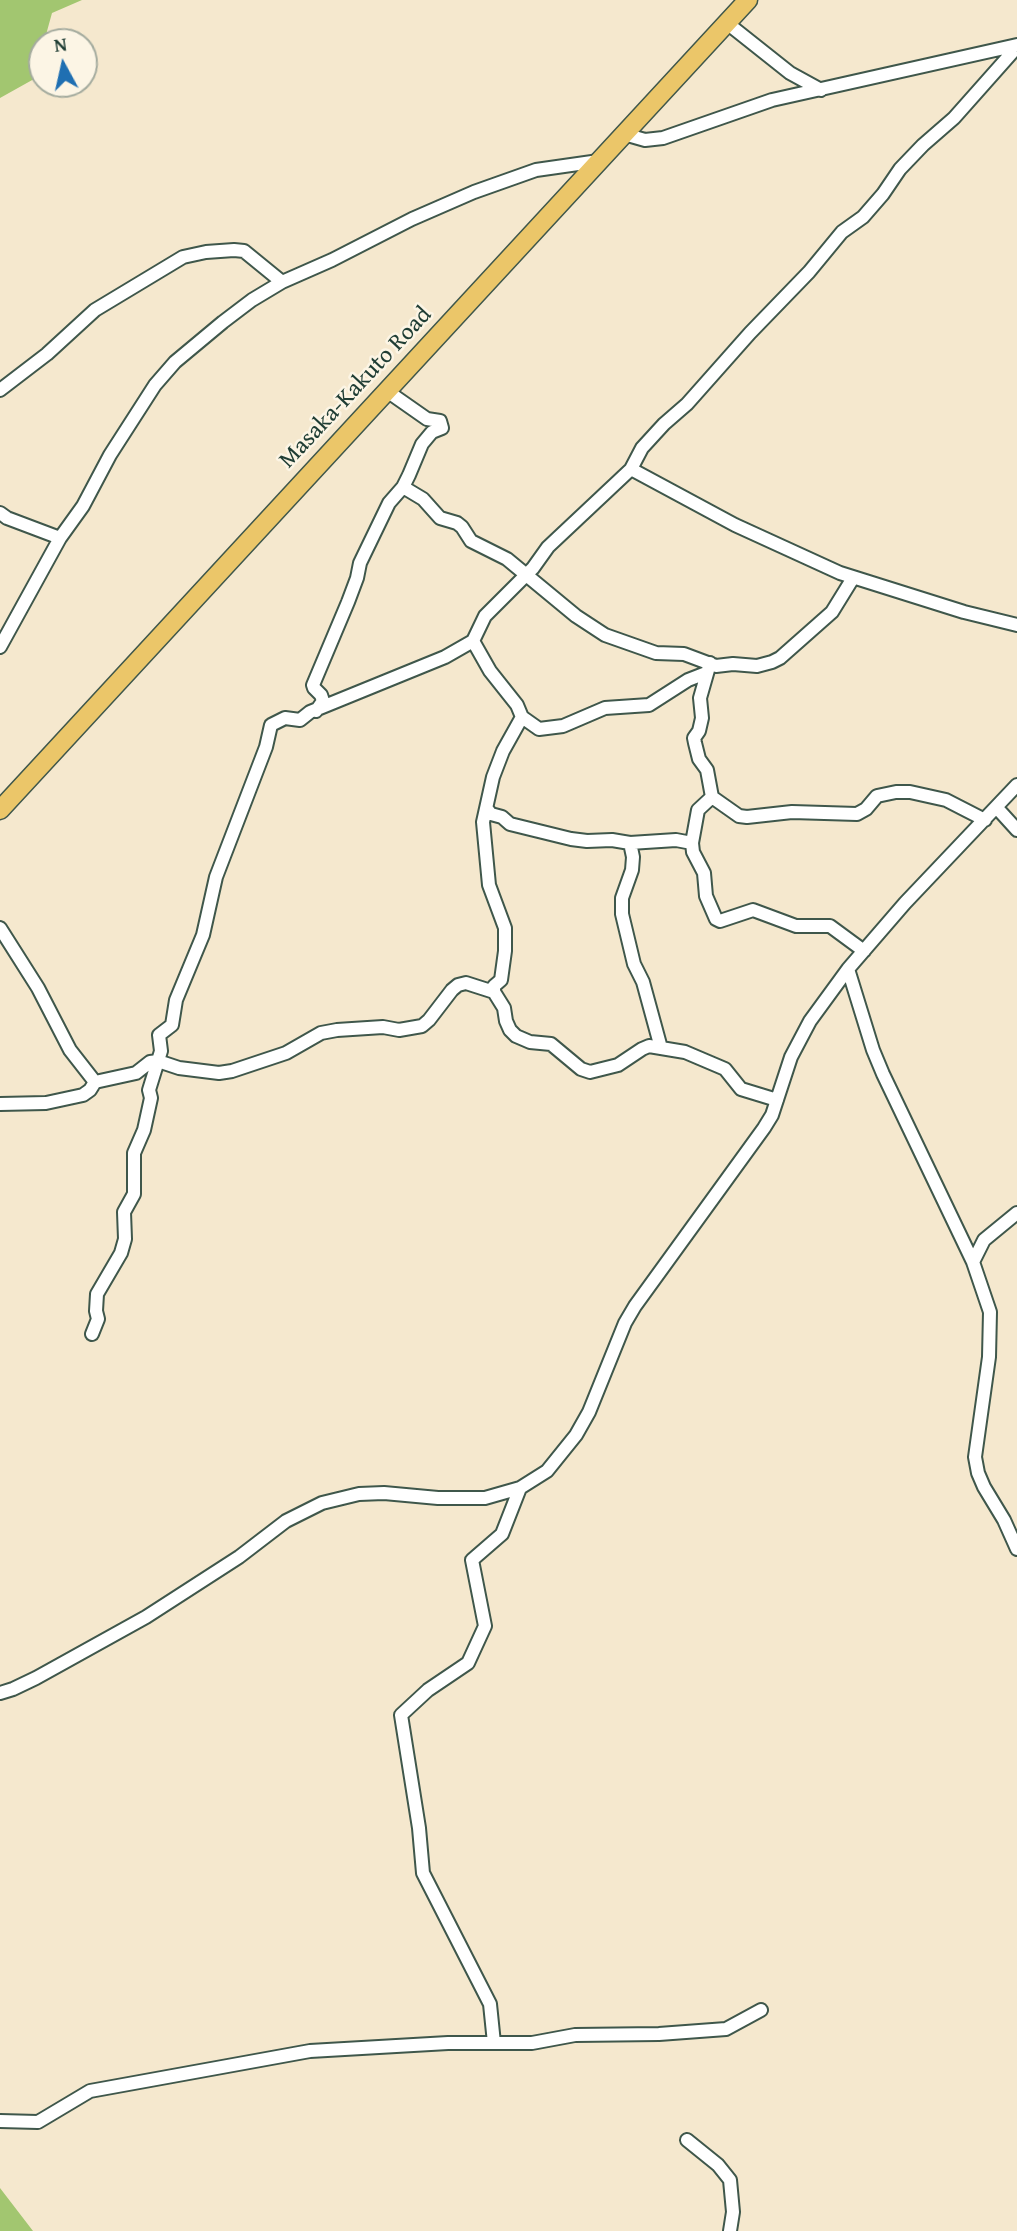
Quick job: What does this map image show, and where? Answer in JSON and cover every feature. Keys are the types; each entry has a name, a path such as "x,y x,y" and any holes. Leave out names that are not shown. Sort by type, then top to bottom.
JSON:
{"highway":[{"name":"Masaka-Kakuto Road","path":"0,810 748,0"}],"street":[{"path":"727,23 790,73 821,90"},
{"path":"624,134 645,140 663,138 772,100 1017,46"},
{"path":"92,1334 98,1319 97,1294 121,1253 125,1240 124,1212 134,1194 134,1153 144,1130 151,1098 149,1090 161,1051 159,1035 172,1025 176,1000 203,935 216,877 266,747 271,725 285,718 300,720 316,710 445,657 472,641 485,616 534,568 548,547 631,469 642,449 664,424 687,404 809,272 842,232 863,217 900,169 954,118 1017,46"},
{"path":"0,647 60,538 83,506 110,455 163,374 223,322 282,282 474,192 536,170 600,161"},
{"path":"0,390 47,354 95,310 183,257 225,250 244,251 282,282"},
{"path":"316,710 323,701 314,688 314,680 348,602 360,563 389,503 403,487 422,444 432,432 439,430 441,424 437,419 427,419 387,391"},
{"path":"631,469 735,525 853,578 964,612 1017,625"},
{"path":"403,487 423,499 440,518 457,523 471,541 508,559 576,615 605,635 656,653 684,654 708,668"},
{"path":"0,513 60,538"},
{"path":"472,641 490,671 517,705 522,717 539,729 563,726 605,708 649,705 708,668 733,664 751,666 780,658 832,612 853,578"},
{"path":"708,668 700,698 702,718 694,738 699,759 707,770 712,797 738,816 792,812 850,814 866,809 877,796 884,793 910,792 947,800 985,820"},
{"path":"522,717 503,751 493,777 483,822 489,885 505,928 501,979 494,986 494,992 504,1008 510,1030 516,1036 534,1043 551,1044 581,1069 590,1072 618,1065 649,1046 685,1052 725,1069 737,1087 776,1100"},
{"path":"0,1693 48,1672 146,1617 239,1558 286,1521 322,1503 359,1494 384,1493 438,1498 485,1498 520,1488 547,1471 576,1435 589,1412 625,1323 650,1284 764,1128 801,1038 848,969 937,867 1017,785"},
{"path":"712,797 698,810 692,843 693,852 704,873 706,896 718,920 753,910 796,926 830,926 864,951"},
{"path":"996,808 1017,830"},
{"path":"487,810 510,824 571,839 630,843 676,840 692,843"},
{"path":"630,843 632,870 622,898 622,914 634,964 643,982 661,1048"},
{"path":"0,928 38,988 70,1050 95,1082"},
{"path":"848,969 873,1050 973,1262 990,1312 990,1338 976,1465 984,1487 1004,1520 1017,1549"},
{"path":"0,1104 46,1103 83,1095 95,1082 136,1073 150,1062 158,1061 180,1068 219,1073 232,1071 286,1053 321,1033 383,1027 399,1030 422,1026 458,985 466,984 494,992"},
{"path":"973,1262 985,1240 1017,1213"},
{"path":"494,2043 490,2004 423,1873 419,1828 401,1715 428,1690 468,1663 485,1626 472,1560 502,1534 520,1488"},
{"path":"0,2122 38,2122 90,2091 310,2051 448,2043 532,2043 575,2035 659,2034 726,2029 761,2010"},
{"path":"687,2140 718,2165 730,2180 733,2212 730,2231"}],"green space":[{"path":"0,0 82,0 52,13 48,28 28,28 28,82 0,98"},
{"path":"0,2188 33,2231 0,2231"}]}
